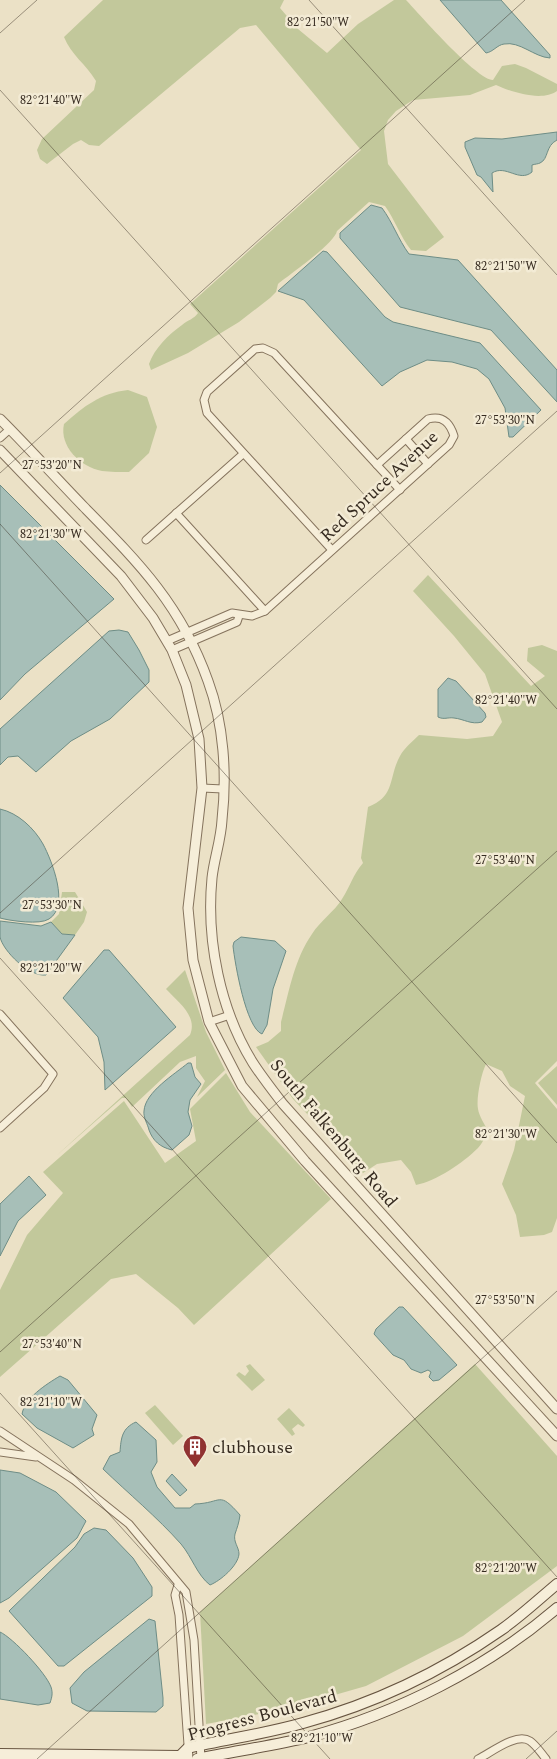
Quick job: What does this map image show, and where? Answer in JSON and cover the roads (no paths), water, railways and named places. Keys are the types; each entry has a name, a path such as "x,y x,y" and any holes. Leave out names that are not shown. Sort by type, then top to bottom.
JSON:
{"main road":[{"name":"Progress Boulevard","path":"0,1754 186,1756 201,1745 264,1734 306,1723 389,1693 437,1669 502,1629 557,1584"},
{"name":"Progress Boulevard","path":"199,1759 310,1736 397,1705 484,1661 557,1608"}],"street":[{"path":"332,550 207,413 204,400 207,392 255,349 263,348 274,353 400,490"},
{"name":"Red Spruce Avenue","path":"265,611 448,446 454,436 452,427 444,419 435,417 428,419 377,465"},
{"name":"South Falkenburg Road","path":"0,420 141,566 177,612 192,641 209,682 222,740 224,789 222,821 212,879 212,931 217,965 230,1015 253,1063 283,1104 557,1409"},
{"path":"0,438 10,429"},
{"path":"406,438 428,464"},
{"name":"South Falkenburg Road","path":"0,450 121,576 153,618 169,645 186,685 199,739 202,788 188,908 192,960 209,1022 242,1086 268,1120 557,1436"},
{"path":"146,540 243,454"},
{"path":"169,645 187,632 232,613 239,616 252,616 265,611 176,513"},
{"path":"169,645 192,641 237,622 239,616"},
{"path":"220,618 224,627"},
{"path":"202,788 224,789"},
{"path":"0,1014 53,1074 44,1088 0,1128"},
{"path":"209,1022 230,1015"},
{"path":"0,1431 74,1480 129,1524 168,1569 178,1585 186,1592 192,1616 201,1745 199,1759"},
{"path":"0,1452 39,1457"},
{"path":"178,1585 175,1595 180,1615 186,1756"},
{"path":"478,1759 516,1739 524,1739 530,1742 546,1759"}],"water":[{"path":"440,0 501,0 550,55 550,58 510,44 502,45 486,53"},
{"path":"557,132 557,140 551,146 543,161 532,165 532,172 522,176 502,171 492,173 493,192 481,177 477,175 465,147 465,142 475,138 502,139"},
{"path":"371,205 382,208 409,254 458,260 557,370 557,402 491,330 400,307 340,238 340,233"},
{"path":"323,251 327,252 385,317 393,322 480,343 541,410 513,437 509,437 505,408 489,379 477,369 452,362 427,360 400,372 382,386 304,300 278,291"},
{"path":"0,485 114,599 25,674 0,700"},
{"path":"119,630 128,632 139,650 149,670 149,682 110,719 71,741 36,772 18,756 8,757 0,765 0,729 109,631"},
{"path":"448,678 456,681 485,713 486,717 482,722 474,723 454,718 438,717 438,689"},
{"path":"0,809 13,814 35,832 51,861 59,894 58,904 55,913 45,921 25,922 0,918"},
{"path":"0,921 41,926 51,922 62,934 75,935 46,975 39,975 25,968 11,956 0,937"},
{"path":"241,937 275,941 286,951 273,989 267,1025 262,1034 256,1029 251,1020 242,994 233,946 234,942"},
{"path":"104,950 109,950 176,1027 105,1090 104,1062 98,1037 63,998"},
{"path":"188,1063 191,1063 195,1077 201,1084 190,1100 188,1112 192,1126 189,1135 172,1150 155,1140 149,1130 144,1111 149,1097 155,1090"},
{"path":"29,1176 46,1195 18,1221 0,1256 0,1204"},
{"path":"399,1307 403,1307 457,1365 439,1380 433,1381 429,1377 431,1372 428,1370 421,1373 411,1369 404,1360 393,1355 374,1334 376,1329"},
{"path":"60,1376 68,1380 97,1415 92,1429 94,1435 73,1448 37,1428 22,1414 31,1397"},
{"path":"136,1422 156,1440 157,1462 151,1472 157,1487 175,1508 190,1508 195,1504 223,1500 240,1515 235,1534 235,1542 239,1551 238,1559 228,1572 210,1585 205,1581 185,1549 172,1534 103,1469 110,1456 120,1452 125,1430"},
{"path":"0,1470 20,1473 56,1492 86,1521 77,1538 9,1598 0,1603"},
{"path":"172,1474 187,1490 180,1496 166,1481"},
{"path":"94,1528 106,1530 133,1558 152,1587 152,1596 64,1666 58,1666 9,1611 75,1547 84,1534"},
{"path":"149,1619 155,1621 163,1706 156,1712 87,1711 72,1703 70,1688 84,1672"},
{"path":"0,1632 21,1648 43,1673 52,1689 50,1703 38,1705 0,1699"}],"place":[{"name":"clubhouse","path":"195,1468"}]}
